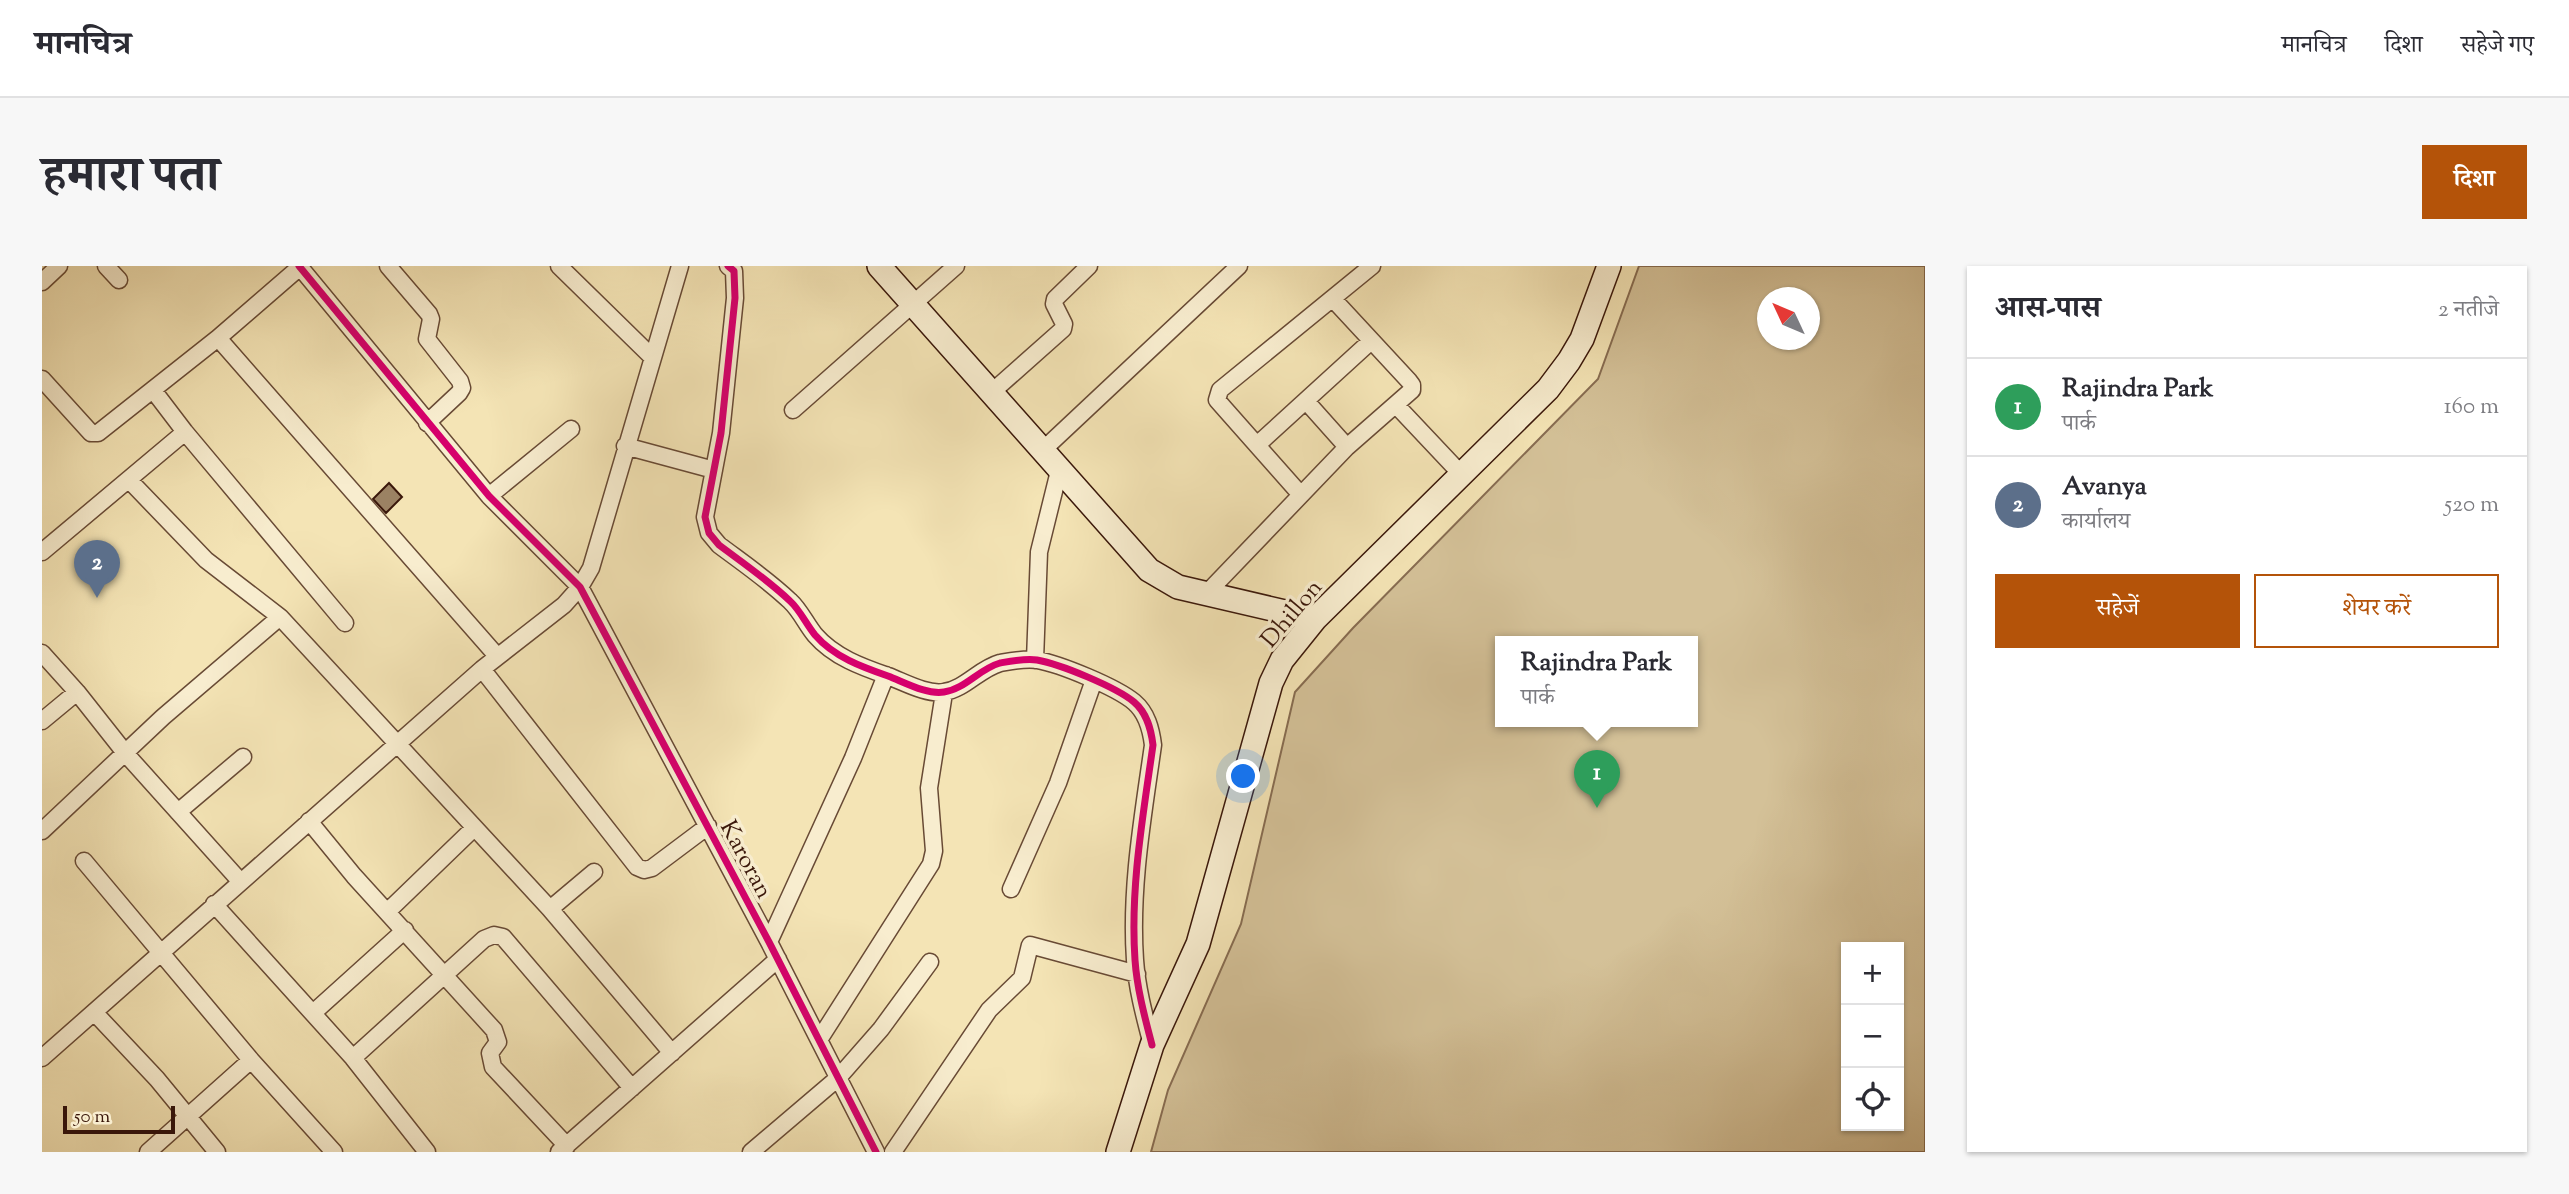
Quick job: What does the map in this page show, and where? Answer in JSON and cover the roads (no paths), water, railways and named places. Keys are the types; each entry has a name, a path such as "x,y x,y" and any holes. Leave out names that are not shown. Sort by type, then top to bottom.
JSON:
{"street":[{"path":"42,282 59,266"},
{"path":"106,266 119,280"},
{"path":"42,379 91,433 97,433 106,429 218,338 300,266"},
{"name":"Karoran","path":"300,266 489,496 580,587 778,959 876,1152"},
{"path":"388,266 429,314 431,319 427,339 462,387 427,423"},
{"path":"559,266 652,357"},
{"path":"42,1058 482,669 564,605 580,587 591,568 680,266"},
{"path":"728,266 734,271 735,298 721,433 705,517 709,533 714,539 793,603 816,635 844,658 933,692 944,693 957,688 984,668 1000,663 1035,660 1094,680 1134,702 1146,717 1153,745 1135,875 1134,938 1137,974 1152,1045"},
{"path":"879,266 1149,570 1178,587 1315,620"},
{"path":"793,410 956,266"},
{"path":"992,392 1063,329 1064,324 1054,304 1055,299 1089,266"},
{"path":"1044,449 1239,266"},
{"path":"1301,495 1217,400 1220,390 1372,266"},
{"name":"Dhillon","path":"1118,1152 1152,1045 1198,944 1271,683 1282,660 1315,620 1548,389 1582,338 1609,266"},
{"path":"1206,594 1347,447 1412,390 1412,385 1333,299"},
{"path":"218,338 497,656"},
{"path":"1257,445 1371,341"},
{"path":"153,390 345,623"},
{"path":"1307,401 1347,447"},
{"path":"1396,405 1462,475"},
{"path":"489,496 571,429"},
{"path":"42,552 185,432"},
{"path":"625,446 714,470"},
{"path":"1035,660 1039,552 1060,467"},
{"path":"129,480 206,560 280,617 550,909 672,1053"},
{"path":"42,831 173,709 280,617"},
{"path":"42,653 126,754 240,881"},
{"path":"482,669 637,867 644,870 652,868 708,826"},
{"path":"769,942 853,758 886,675"},
{"path":"1011,889 1058,783 1094,680"},
{"path":"42,721 77,692"},
{"path":"819,1040 931,864 934,851 929,788 944,693"},
{"path":"178,812 243,757"},
{"path":"309,821 497,1035 498,1042 490,1053 493,1067 563,1149 778,959"},
{"path":"387,912 474,828"},
{"path":"84,861 251,1060 334,1152"},
{"path":"550,909 594,872"},
{"path":"214,904 353,1059 427,1152"},
{"path":"313,1013 405,930"},
{"path":"353,1059 484,939 494,935 503,937 632,1088"},
{"path":"893,1152 989,1010 1021,978 1030,945 1137,974"},
{"path":"751,1152 838,1078 881,1028 930,962"},
{"path":"94,1012 157,1079 216,1152"},
{"path":"148,1152 251,1060"}],"place":[{"name":"Avanya","path":"97,598"},
{"name":"Rajindra Park","path":"1597,808"}]}
